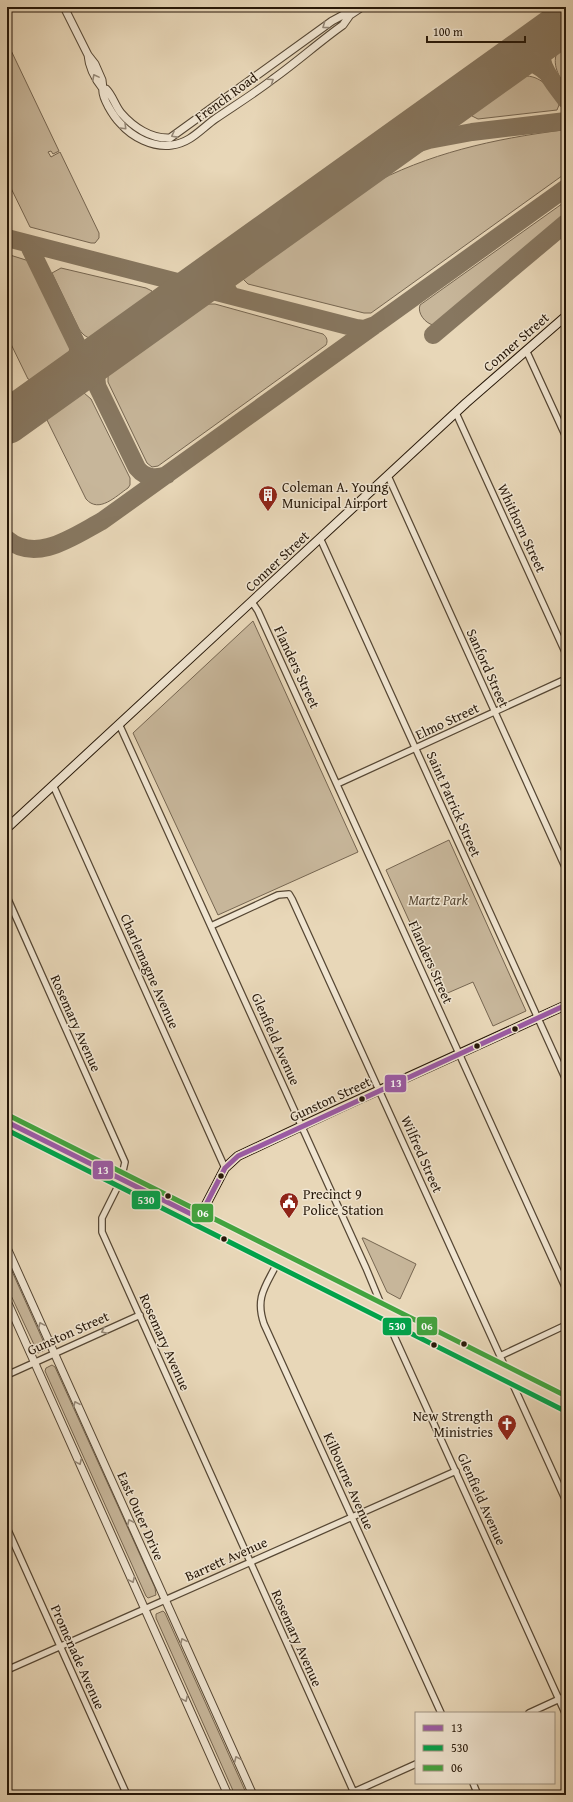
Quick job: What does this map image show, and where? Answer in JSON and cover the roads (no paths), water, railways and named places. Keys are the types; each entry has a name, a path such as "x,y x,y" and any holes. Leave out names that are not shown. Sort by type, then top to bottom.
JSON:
{"main road":[{"name":"Conner Street","path":"7,828 456,413 566,316"},
{"name":"Gunston Street","path":"199,1218 225,1168 238,1156 566,1006"},
{"path":"7,1122 566,1404"}],"street":[{"path":"64,7 88,56 95,64 102,80 103,92 109,92 121,113 140,130 157,138 170,138 332,21 358,7"},
{"name":"French Road","path":"103,92 118,120 138,138 160,145 171,146 181,143 202,131 211,122 272,80 343,25 350,15 362,7"},
{"path":"526,350 566,436"},
{"name":"Whithorn Street","path":"456,413 566,654"},
{"name":"Sanford Street","path":"388,476 566,869"},
{"name":"Saint Patrick Street","path":"320,538 566,1080"},
{"name":"Flanders Street","path":"252,602 258,610 566,1289"},
{"name":"Elmo Street","path":"337,784 566,679"},
{"name":"Glenfield Avenue","path":"119,724 302,1126 366,1268 384,1312 566,1715"},
{"name":"Charlemagne Avenue","path":"53,785 225,1168"},
{"name":"Wilfred Street","path":"211,926 278,895 289,894 380,1090 566,1501"},
{"name":"Rosemary Avenue","path":"7,897 125,1162 121,1180 102,1218 101,1228 354,1794"},
{"name":"East Outer Drive","path":"7,1248 252,1795"},
{"name":"Kilbourne Avenue","path":"279,1259 260,1297 260,1312 441,1712"},
{"path":"7,1301 228,1795"},
{"name":"Gunston Street","path":"7,1375 140,1315"},
{"path":"500,1356 566,1325"},
{"name":"Barrett Avenue","path":"7,1670 456,1471"},
{"name":"Promenade Avenue","path":"7,1528 126,1795"},
{"path":"531,1712 566,1696"},
{"path":"347,1795 354,1794 415,1764"},
{"path":"473,1784 478,1795"}],"place":[{"name":"Coleman A. Young Municipal Airport","path":"268,512"},
{"name":"Precinct 9 Police Station","path":"289,1219"},
{"name":"New Strength Ministries","path":"507,1441"}],"park label":[{"name":"Martz Park","path":"438,900"}]}
